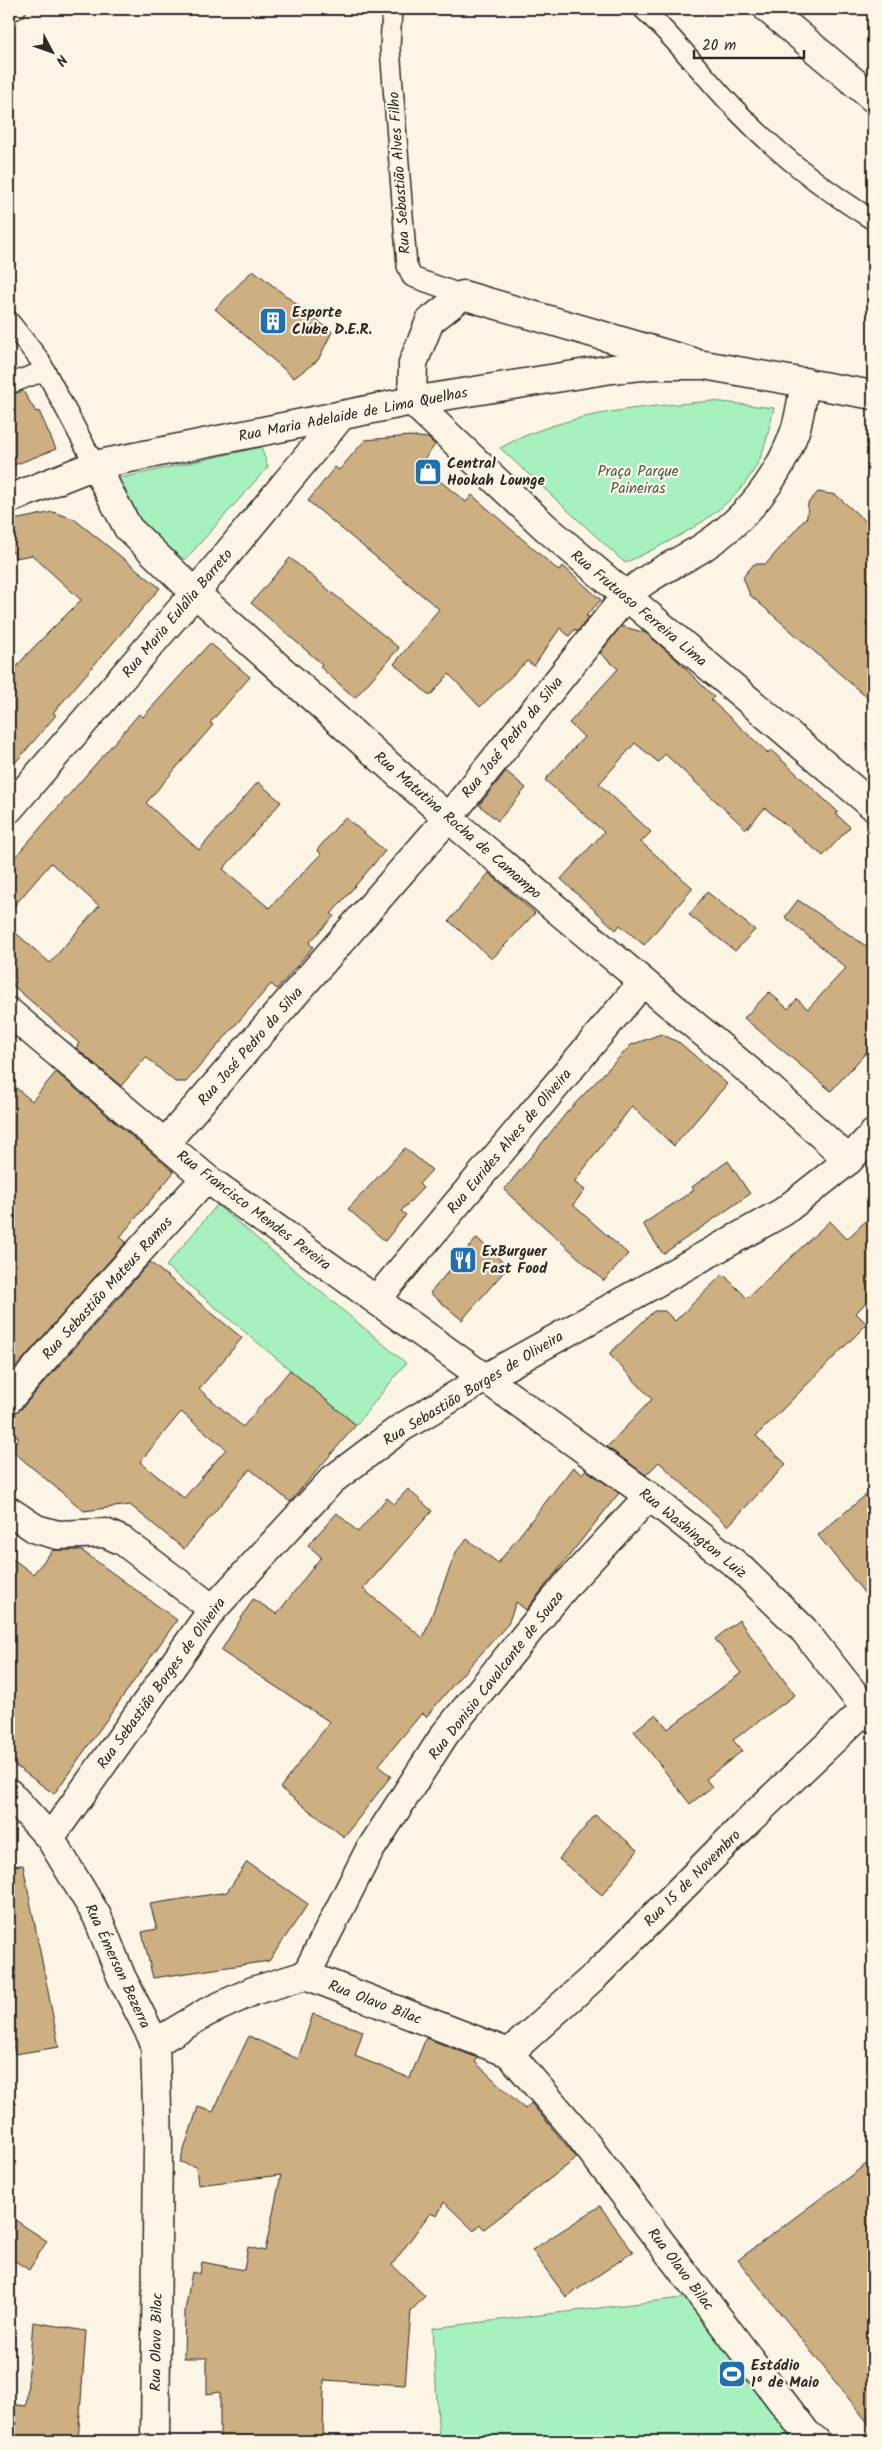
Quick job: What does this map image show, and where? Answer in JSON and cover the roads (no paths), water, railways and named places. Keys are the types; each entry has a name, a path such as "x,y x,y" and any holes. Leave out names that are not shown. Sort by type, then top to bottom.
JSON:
{"street":[{"path":"768,9 873,98"},
{"name":"Rua Maria Adelaide de Lima Quelhas","path":"463,295 704,365 873,395"},
{"path":"412,401 413,363 430,321 463,295"},
{"name":"Rua Maria Adelaide de Lima Quelhas","path":"9,499 95,466 412,401 612,369 652,365 704,365"},
{"name":"Rua José Pedro da Silva","path":"165,1143 448,818 625,597 653,574 704,547 730,527 752,506 767,488 786,455 796,429 805,382"},
{"name":"Rua Frutuoso Ferreira Lima","path":"412,401 545,527 873,806"},
{"name":"Rua Maria Eulália Barreto","path":"9,808 195,593 342,415"},
{"name":"Rua Matutina Rocha de Camampo","path":"95,466 128,528 195,593 448,818 767,1086 850,1160"},
{"name":"Rua Eurides Alves de Oliveira","path":"376,1300 643,982"},
{"name":"Rua Francisco Mendes Pereira","path":"9,1012 206,1178 485,1378"},
{"name":"Rua Sebastião Borges de Oliveira","path":"50,1838 213,1609 332,1480 402,1428 485,1378 783,1212 850,1160 873,1134"},
{"name":"Rua Sebastião Mateus Ramos","path":"9,1399 101,1293 206,1178"},
{"name":"Rua Washington Luiz","path":"485,1378 649,1496 739,1567 796,1622 871,1710"},
{"name":"Rua Donisio Cavalcante de Souza","path":"306,1976 368,1853 445,1734 569,1582 649,1496"},
{"path":"9,1511 36,1529 58,1535 105,1533 123,1541 213,1609"},
{"name":"Rua 15 de Novembro","path":"509,2053 597,1974 750,1819 871,1710"},
{"name":"Rua Émerson Bezerra","path":"9,1793 50,1838 97,1916 121,1976 155,2043"},
{"path":"155,2043 207,2012 253,1991 306,1976"},
{"name":"Rua Olavo Bilac","path":"306,1976 509,2053 576,2131 806,2433 816,2441"},
{"name":"Rua Olavo Bilac","path":"154,2441 158,2142 155,2043"}],"lane":[{"path":"9,12 16,9"},
{"name":"Rua Sebastião Alves Filho","path":"392,9 390,48 407,266 412,277 463,295"},
{"path":"643,9 670,34 737,111 793,163 847,204 873,220"},
{"path":"9,321 39,359 95,466"},
{"path":"9,384 44,371"}],"place":[{"name":"Esporte Clube D.E.R.","path":"273,321"},
{"name":"Central Hookah Lounge","path":"428,472"},
{"name":"ExBurguer Fast Food","path":"463,1260"},
{"name":"Estádio 1º de Maio","path":"732,2374"}],"park label":[{"name":"Praça Parque Paineiras","path":"638,480"}]}
